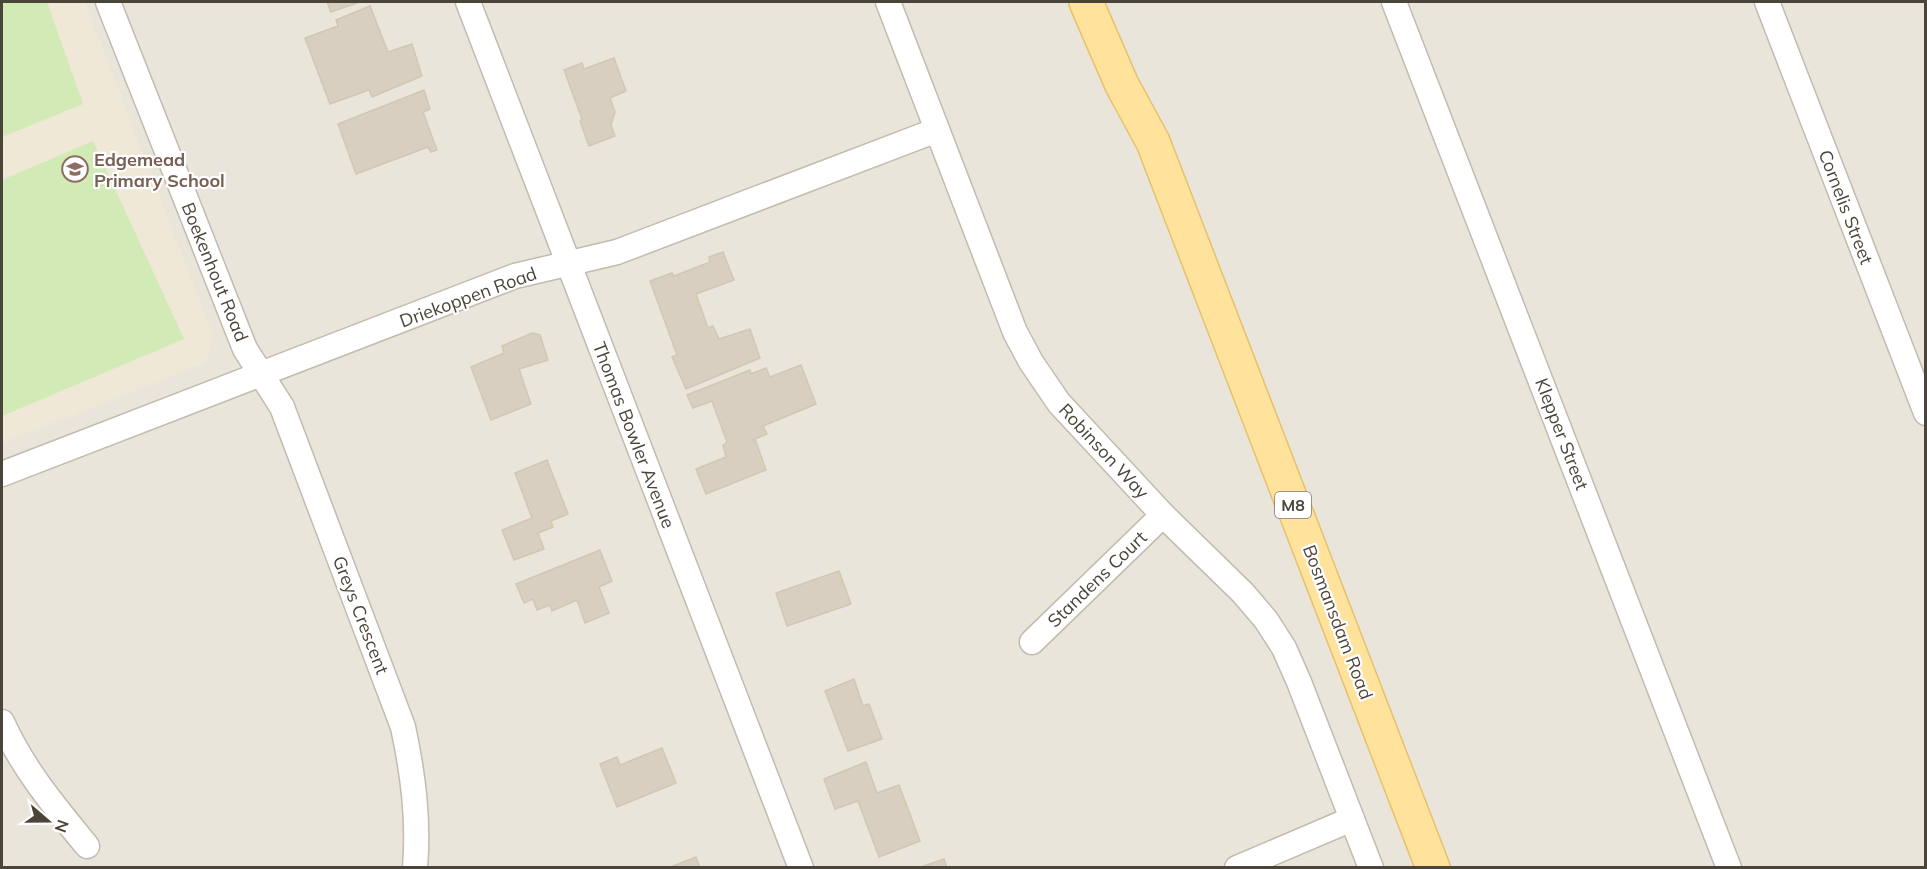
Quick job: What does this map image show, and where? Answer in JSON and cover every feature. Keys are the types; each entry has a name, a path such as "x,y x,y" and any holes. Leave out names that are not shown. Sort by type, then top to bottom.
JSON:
{"main road":[{"name":"Bosmansdam Road","path":"1086,2 1122,85 1153,142 1433,867"},
{"name":"Bosmansdam Road","path":"1111,2 1140,79 1153,142"}],"street":[{"name":"Boekenhout Road","path":"108,2 245,349 261,374"},
{"name":"Thomas Bowler Avenue","path":"468,2 801,867"},
{"name":"Robinson Way","path":"888,2 1015,332 1031,362 1059,403 1163,515 1243,593 1266,620 1284,648 1371,867"},
{"name":"Klepper Street","path":"1394,2 1729,867"},
{"name":"Cornelis Street","path":"1767,2 1926,413"},
{"name":"Driekoppen Road","path":"2,474 515,276 617,252 938,130"},
{"name":"Greys Crescent","path":"261,374 282,407 403,727 412,766 416,806 415,867"},
{"name":"Standens Court","path":"1032,642 1163,515"},
{"path":"2,723 9,740 34,782 87,846"},
{"path":"1237,867 1352,819"}],"shaded area":[{"path":"2,2 1925,2 1925,867 2,868"},
{"name":"Edgemead Primary School","path":"2,2 85,2 214,337 206,362 2,443"}],"green space":[{"path":"2,2 47,2 83,104 2,137"},
{"path":"93,141 184,339 2,416 2,180"}],"building":[{"path":"327,2 360,2 331,12"},
{"path":"370,6 388,52 412,44 422,76 372,97 369,90 330,104 305,38 338,26 336,20"},
{"path":"614,58 626,91 610,98 615,112 611,125 615,136 589,146 564,70 582,63 584,69"},
{"path":"424,90 430,109 423,112 437,150 431,152 428,147 356,174 338,124"},
{"path":"723,252 734,280 696,294 708,328 713,326 719,339 750,329 760,358 686,389 672,357 677,355 650,281 672,273 674,276 710,262 709,257"},
{"path":"532,333 540,335 548,360 519,369 531,404 491,420 471,367 504,353 502,346"},
{"path":"801,365 816,404 763,426 767,434 755,439 766,470 706,494 696,469 726,457 723,445 727,442 712,401 693,408 687,395 750,370 751,374 766,368 770,377"},
{"path":"547,460 568,514 551,521 553,527 538,533 544,549 514,560 502,530 532,518 515,473"},
{"path":"600,550 612,581 599,587 609,613 585,623 577,600 552,611 550,605 537,610 533,599 524,603 516,584"},
{"path":"839,571 851,604 787,626 776,593"},
{"path":"854,679 863,706 869,704 882,739 848,751 825,691"},
{"path":"662,748 676,783 617,807 600,764 617,757 620,765"},
{"path":"866,762 877,793 899,785 920,841 879,857 858,801 835,809 824,779"},
{"path":"696,857 700,868 668,868"},
{"path":"944,859 947,868 918,868"}],"place":[{"name":"Edgemead Primary School","path":"75,169"}]}
